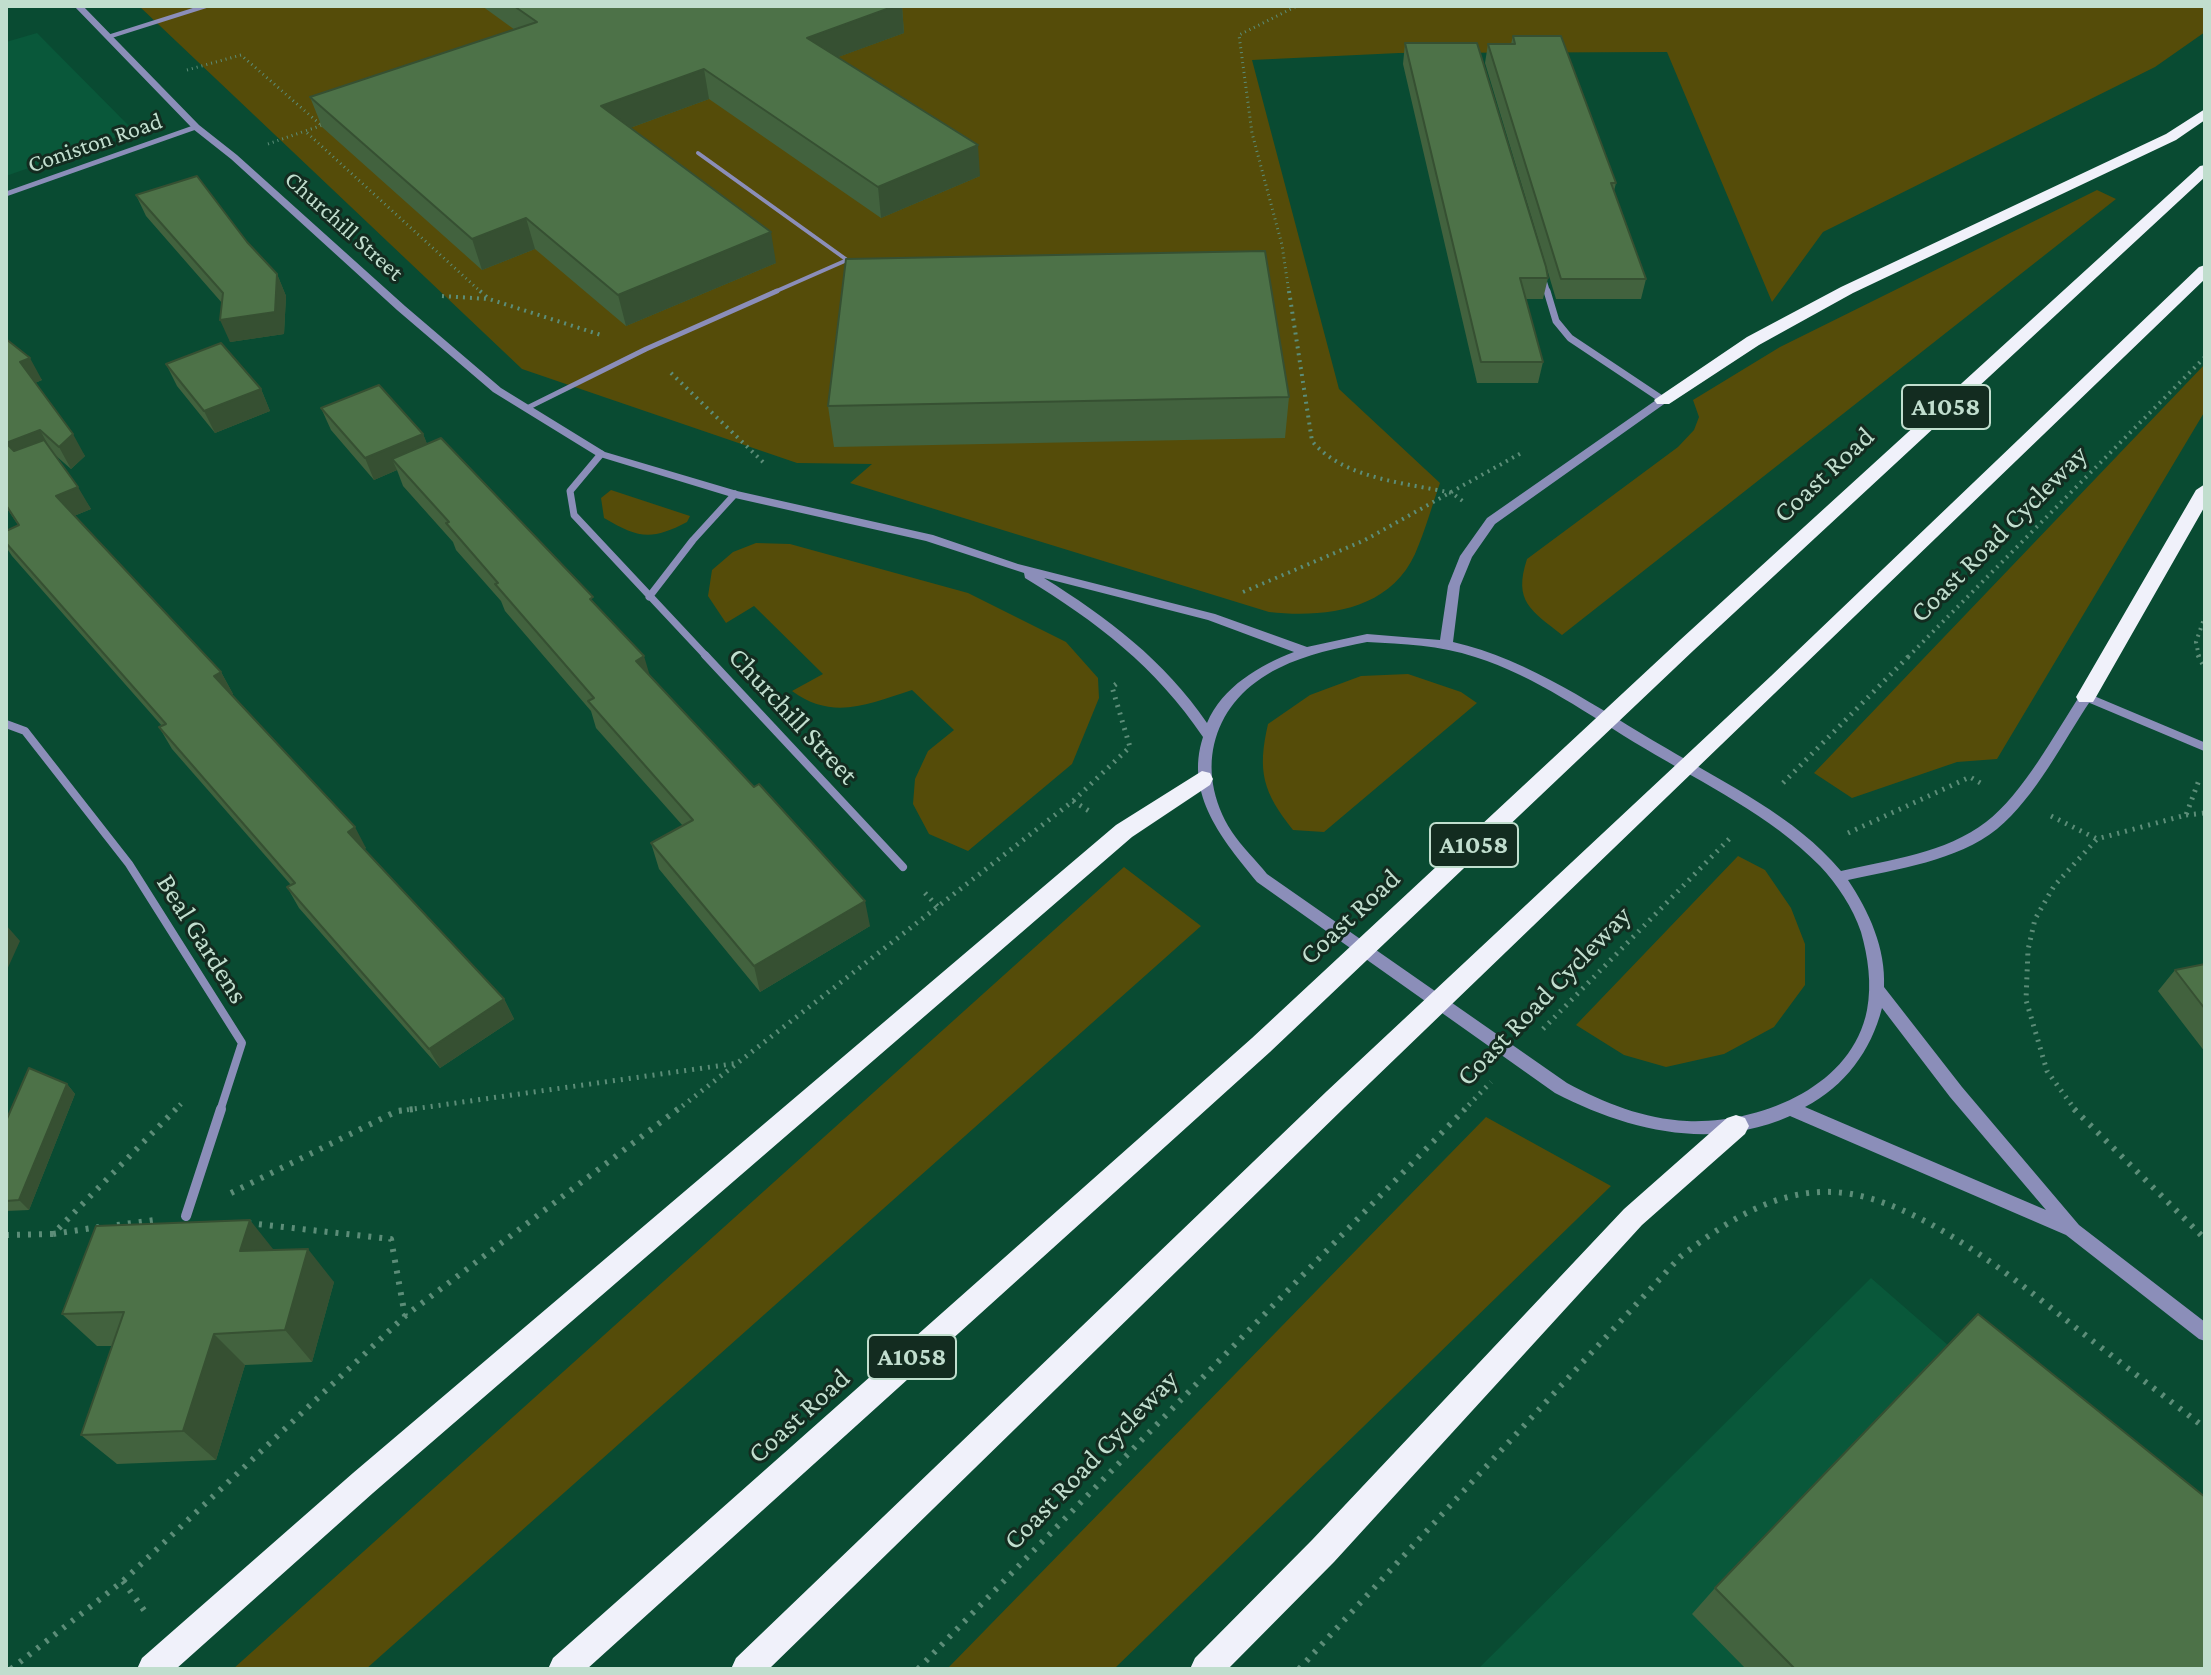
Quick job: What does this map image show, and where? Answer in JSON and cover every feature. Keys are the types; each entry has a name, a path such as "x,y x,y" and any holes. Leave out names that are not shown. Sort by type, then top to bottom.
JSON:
{"highway":[{"path":"1663,400 1753,341 1847,290 2171,137 2205,113"},
{"name":"Coast Road","path":"564,1669 1261,1045 1687,645 2205,169"},
{"name":"A1058","path":"747,1669 1336,1099 1778,681 2205,270"},
{"path":"2086,697 2205,490"},
{"path":"153,1669 375,1472 1124,831 1202,779"},
{"path":"1206,1669 1323,1551 1633,1217 1736,1126"}],"street":[{"name":"Churchill Street","path":"78,6 196,127 234,157 473,370 497,390 601,454 735,494 929,538 1015,567 1211,617 1303,650"},
{"name":"Coniston Road","path":"6,194 196,127"},
{"path":"1446,645 1454,586 1466,556 1491,521 1663,400 1570,338 1556,321 1539,262"},
{"name":"Churchill Street","path":"601,454 570,491 574,515 903,867"},
{"path":"649,597 693,540 735,494"},
{"name":"Churchill Street","path":"1015,567 1081,606 1121,635 1191,708 1208,735"},
{"path":"1367,638 1404,639 1446,645 1512,666 1539,679 1769,819 1810,848 1838,877 1867,930 1875,958 1878,991 1874,1020 1861,1048 1844,1071 1822,1091 1792,1109 1736,1126 1703,1128 1629,1119 1561,1088 1262,878 1239,856 1220,829 1202,779 1202,757 1208,735 1221,709 1236,690 1269,666 1303,650 1367,638"},
{"path":"1838,877 1957,846 1993,825 2015,800 2086,697 2205,747"},
{"name":"Beal Gardens","path":"6,724 25,731 129,864 242,1043 186,1216"},
{"path":"1878,991 1956,1092 2073,1230 2205,1333"},
{"path":"1792,1109 2073,1230"}],"lane":[{"path":"108,37 206,6"},
{"path":"527,408 646,349 847,260 698,153"}],"path":[{"path":"1237,595 1365,540 1452,493 1337,463 1316,449 1312,441 1282,245 1252,133 1239,35 1297,6"},
{"path":"149,81 241,55 322,125"},
{"path":"337,120 305,131 489,299 646,349 811,509"},
{"name":"Coast Road Cycleway","path":"1773,793 2205,357"},
{"path":"2205,616 2196,635 2195,647 2205,668"},
{"path":"2186,815 2200,777"},
{"path":"11,1669 123,1581 405,1316 740,1062 1073,801"},
{"path":"2205,813 2186,815 2097,839 2073,863 2054,886 2035,919 2028,950 2026,1000 2047,1071 2071,1106 2205,1239"},
{"name":"Coast Road Cycleway","path":"1540,1032 1739,828"},
{"path":"186,1216 397,1111 740,1062"},
{"name":"Coast Road Cycleway","path":"918,1669 1495,1078"},
{"path":"53,1234 186,1099"},
{"path":"1299,1669 1680,1257 1710,1233 1774,1200 1806,1193 1835,1192 1871,1197 1905,1211 1941,1231 2043,1302 2205,1428"},
{"path":"6,1235 53,1234 186,1216 391,1239 405,1316"}],"shaded area":[{"path":"139,6 2205,6 2205,32 2155,67 1823,232 1772,302 1667,52 1399,53 1252,60 1339,389 1440,483 1415,554 1404,573 1389,588 1353,607 1290,614 1269,612 850,483 872,464 797,463 522,369"},
{"path":"37,33 134,131 6,176 6,42"},
{"path":"2097,190 2116,199 1562,635 1528,604 1522,586 1527,559 1678,447 1694,430 1699,417 1693,400 1780,347"},
{"path":"2205,364 2205,411 1997,759 1957,762 1852,798 1814,773"},
{"path":"611,490 690,516 687,522 664,532 645,535 626,530 604,518 601,498"},
{"path":"756,543 790,544 968,593 1066,642 1098,678 1099,698 1072,764 968,851 929,834 913,804 915,779 928,751 954,730 912,690 866,704 836,708 807,700 792,691 823,674 754,606 726,623 708,596 712,570 733,552"},
{"path":"1408,674 1461,692 1477,703 1324,832 1293,830 1275,804 1265,781 1263,755 1268,724 1310,695 1361,676"},
{"path":"1738,856 1765,870 1791,908 1805,944 1805,985 1774,1027 1724,1054 1666,1067 1624,1055 1576,1025"},
{"path":"1124,867 1201,926 366,1669 233,1669"},
{"path":"1486,1117 1611,1186 1114,1669 947,1669"},
{"path":"1871,1278 1949,1346 2205,1669 1478,1669"}],"building":[{"path":"514,6 895,6 807,38 978,145 878,187 704,69 601,106 771,232 618,295 526,218 472,239 310,97 537,22"},
{"path":"1513,36 1561,36 1616,183 1611,183 1646,279 1561,279 1488,44 1515,44"},
{"path":"1405,43 1477,43 1546,267 1548,278 1520,278 1543,362 1481,362"},
{"path":"197,176 247,242 277,274 275,312 220,320 223,293 136,195"},
{"path":"1265,251 1289,397 828,406 846,259"},
{"path":"6,339 30,358 20,362 73,434 59,447 40,430 6,443"},
{"path":"221,343 261,389 204,411 166,364"},
{"path":"379,385 423,434 365,458 321,408"},
{"path":"441,438 593,597 590,599 644,656 636,661 754,787 759,784 865,901 754,966 651,843 693,820 588,701 594,698 495,584 498,583 446,523 449,522 392,459"},
{"path":"44,440 78,487 56,496 221,672 214,676 355,827 348,832 504,999 429,1049 287,887 295,883 159,727 166,724 6,543 6,531 19,525 6,505 6,443 14,451"},
{"path":"2205,964 2205,1009 2175,970"},
{"path":"29,1068 67,1084 19,1200 6,1201 6,1121"},
{"path":"250,1220 240,1251 308,1249 285,1330 214,1334 183,1431 81,1435 124,1312 62,1314 96,1226"},
{"path":"1978,1314 2205,1497 2205,1669 1795,1669 1715,1588"}]}
